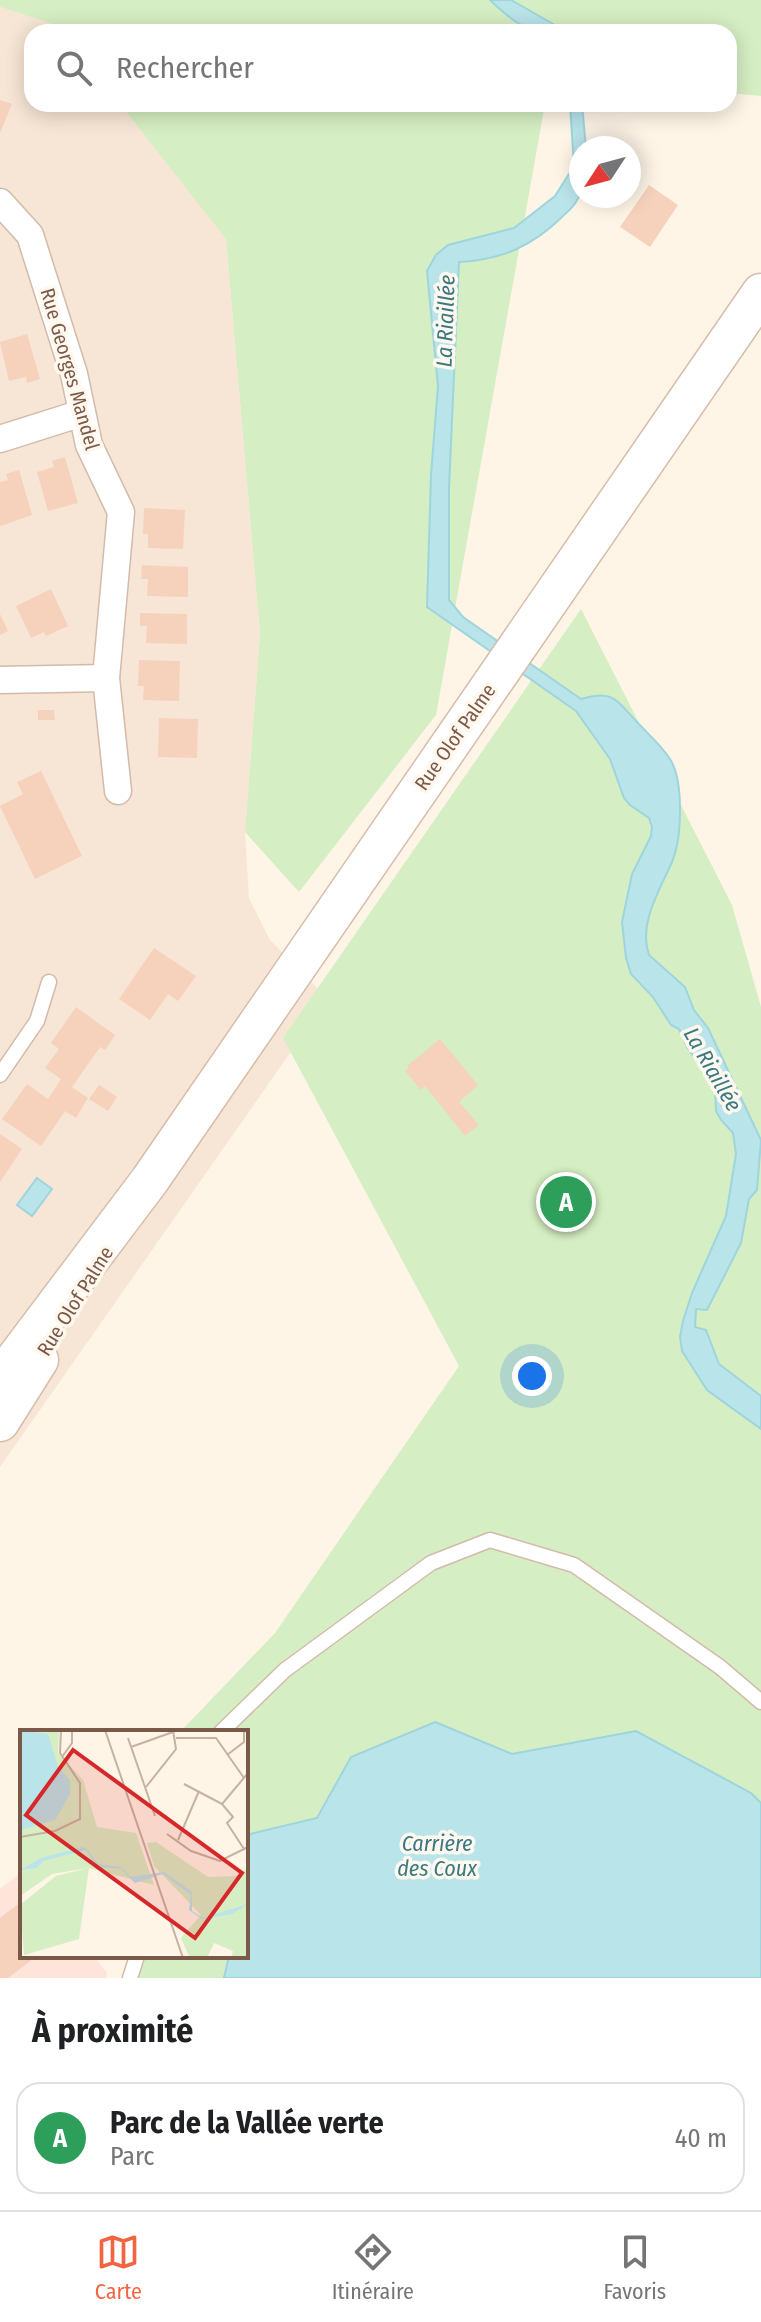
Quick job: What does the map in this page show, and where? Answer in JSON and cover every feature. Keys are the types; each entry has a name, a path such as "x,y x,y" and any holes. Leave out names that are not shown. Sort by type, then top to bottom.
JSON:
{"main road":[{"name":"Rue Olof Palme","path":"0,1379 150,1180 761,293"},
{"name":"Rue Olof Palme","path":"0,1422 150,1180"}],"street":[{"name":"Rue Georges Mandel","path":"0,202 30,235 74,374 89,445 121,512 106,678 118,791"},
{"path":"0,439 82,413"},
{"path":"0,680 106,678"}],"lane":[{"path":"0,1075 37,1021 49,982"},
{"path":"223,1730 285,1670 431,1563 490,1540 574,1565 720,1667 761,1702"},
{"path":"130,1978 136,1958"}],"shaded area":[{"path":"0,7 53,24 24,24 24,112 126,112 226,238 260,634 245,832 249,898 270,940 328,999 0,1467"},
{"path":"20,1874 20,1958 96,1958 107,1973 106,1978 0,1978 0,1889"}],"green space":[{"path":"0,0 761,0 761,96 737,94 737,24 53,24 0,7"},
{"path":"126,112 544,112 436,715 299,892 245,832 260,634 226,239"},
{"path":"581,609 732,905 761,1007 761,1978 128,1978 132,1958 248,1958 248,1730 182,1730 275,1633 459,1366 283,1038"}],"water":[{"path":"490,0 511,0 553,24 521,24"},
{"path":"571,112 583,112 585,136 572,136"},
{"name":"La Riaillée","path":"569,174 571,208 552,227 516,250 459,262 449,488 449,600 463,617 581,699 600,695 613,698 663,749 675,769 680,810 678,839 672,862 648,919 646,943 649,955 685,987 761,1140 757,1190 749,1199 741,1243 707,1310 696,1309 695,1327 706,1330 719,1364 761,1396 761,1429 707,1390 682,1351 680,1337 683,1321 726,1216 736,1154 733,1133 716,1111 715,1091 709,1078 687,1047 679,1029 671,1025 653,997 631,974 626,958 622,922 632,874 651,836 649,818 624,798 610,759 576,711 427,607 431,475 438,386 427,271 436,255 448,245 514,228 555,196"},
{"path":"37,1178 52,1189 32,1216 17,1205"},
{"name":"Carrière des Coux","path":"435,1722 512,1754 636,1731 751,1793 761,1803 761,1978 224,1978 229,1958 248,1958 250,1834 317,1818 351,1757"}],"building":[{"path":"0,100 12,104 0,133"},
{"path":"649,185 678,205 650,247 620,227 633,208 641,208 641,197"},
{"path":"27,334 40,379 27,383 26,377 9,381 0,342"},
{"path":"65,457 78,503 48,511 37,472 54,467 52,461"},
{"path":"19,470 32,515 0,526 0,482 8,480 6,474"},
{"path":"144,508 185,510 183,549 148,548 148,534 143,534"},
{"path":"142,565 188,567 188,597 147,596 148,579 141,579"},
{"path":"51,589 68,626 46,636 44,632 31,638 16,606"},
{"path":"140,613 187,614 187,644 146,643 147,626 140,626"},
{"path":"0,614 8,631 0,635"},
{"path":"139,660 180,661 179,701 143,700 144,686 138,686"},
{"path":"38,710 54,710 55,720 38,720"},
{"path":"159,718 198,719 197,758 158,757"},
{"path":"41,771 82,856 35,879 0,806 23,794 17,782"},
{"path":"154,948 196,976 178,1001 168,994 150,1020 119,999"},
{"path":"76,1007 115,1035 105,1050 100,1047 72,1087 88,1098 76,1118 65,1111 41,1146 2,1119 27,1084 48,1099 61,1079 45,1068 59,1049 51,1043"},
{"path":"440,1039 478,1085 459,1102 479,1125 465,1136 425,1086 421,1090 405,1071"},
{"path":"99,1085 117,1097 108,1111 89,1099"},
{"path":"0,1134 22,1149 0,1182"},
{"path":"20,1903 20,1958 34,1958 8,1978 0,1978 0,1918"}],"place":[{"name":"Parc de la Vallée verte","path":"566,1202"}]}
